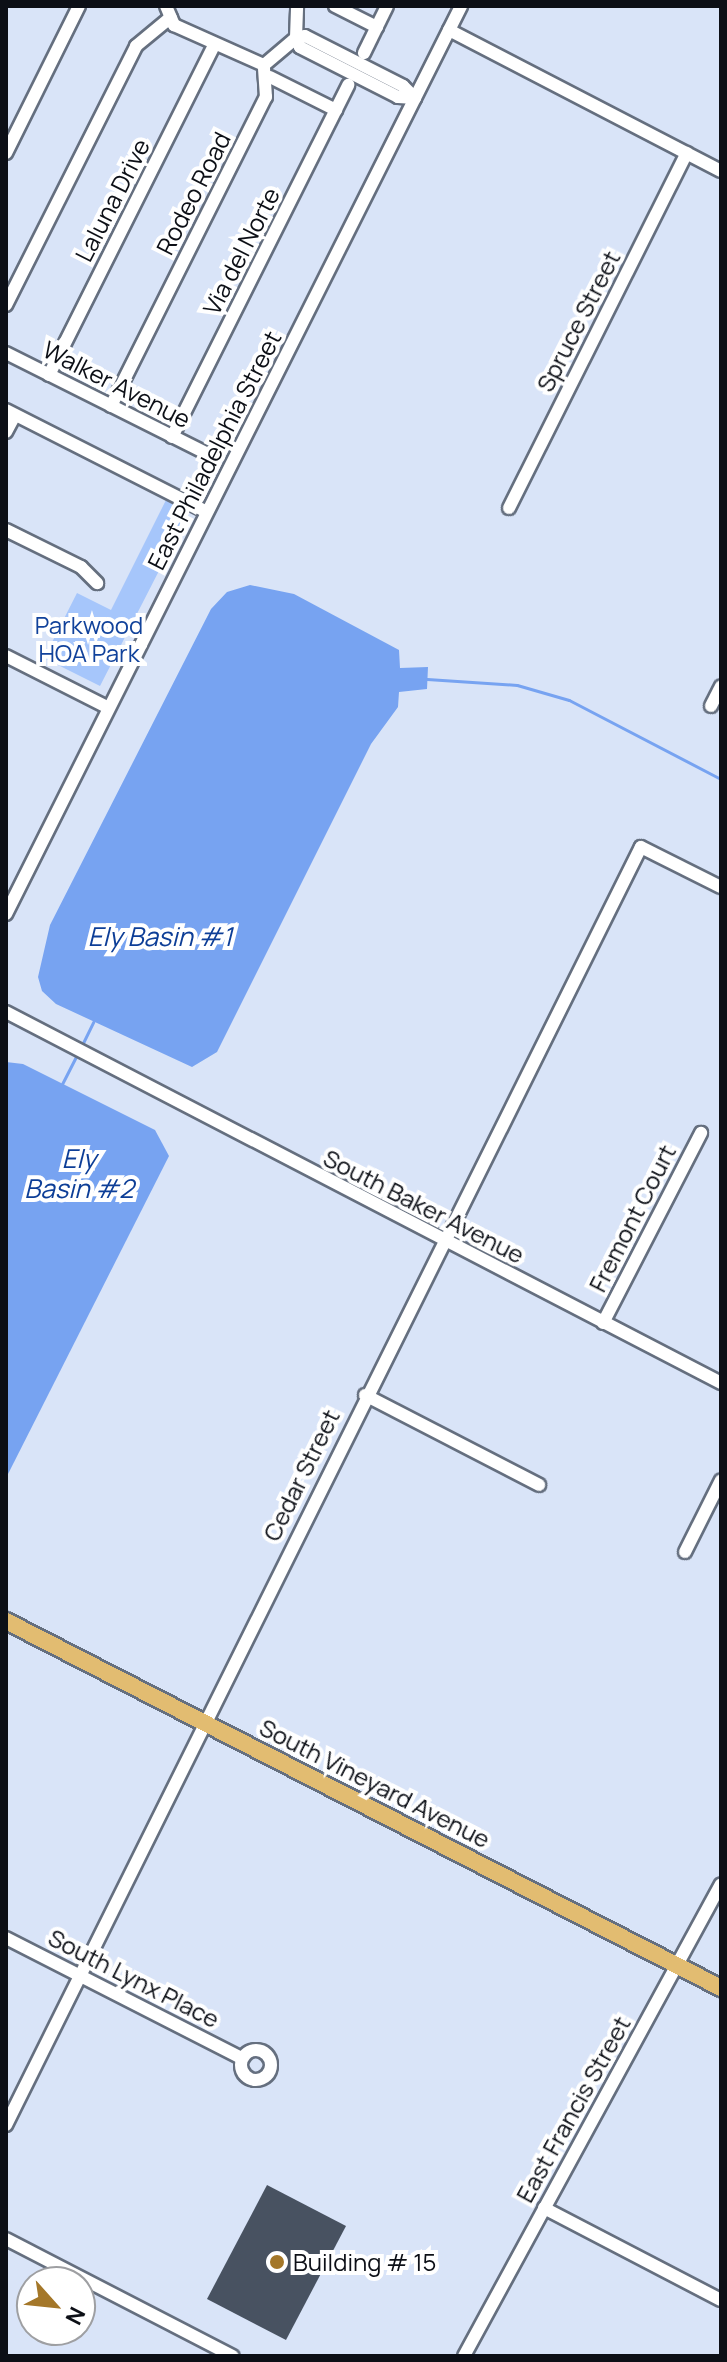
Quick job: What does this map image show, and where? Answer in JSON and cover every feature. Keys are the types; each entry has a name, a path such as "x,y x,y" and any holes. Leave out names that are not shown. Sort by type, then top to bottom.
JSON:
{"main road":[{"name":"South Vineyard Avenue","path":"6,1621 721,1988"}],"street":[{"path":"6,153 79,6"},
{"path":"296,38 297,6"},
{"path":"335,6 377,27"},
{"path":"364,53 387,6"},
{"name":"East Philadelphia Street","path":"6,914 461,6"},
{"path":"6,305 136,46 168,11 174,25 267,71 336,110"},
{"path":"449,30 721,171"},
{"path":"267,71 296,38 305,36 359,63 415,98"},
{"name":"Laluna Drive","path":"49,375 214,45"},
{"name":"Rodeo Road","path":"111,406 266,97 267,71"},
{"name":"Via del Norte","path":"172,437 348,85"},
{"name":"Spruce Street","path":"509,508 687,153"},
{"name":"Walker Avenue","path":"6,353 208,454"},
{"path":"6,432 10,412 207,512"},
{"path":"6,530 81,567 97,583"},
{"path":"6,656 109,708"},
{"path":"711,706 721,686"},
{"name":"Cedar Street","path":"6,2125 441,1240 641,847 721,887"},
{"name":"South Baker Avenue","path":"6,1012 721,1383"},
{"name":"Fremont Court","path":"603,1323 701,1133"},
{"path":"365,1395 539,1485"},
{"path":"685,1552 721,1480"},
{"name":"East Francis Street","path":"464,2356 680,1966 721,1884"},
{"name":"South Lynx Place","path":"6,1938 242,2058"},
{"path":"544,2208 721,2300"},
{"path":"6,2239 233,2356"}],"green space":[{"name":"Parkwood HOA Park","path":"166,500 183,510 185,520 100,686 44,658 77,593 111,610"}],"water":[{"name":"Ely Basin #1","path":"250,585 294,594 399,650 400,668 428,667 427,689 399,692 398,707 371,744 217,1052 192,1067 56,1004 42,991 38,977 50,925 211,609 227,592"},
{"name":"Ely Basin #2","path":"6,1062 23,1064 155,1130 169,1156 6,1478"}],"building":[{"name":"Building # 15","path":"267,2185 346,2226 286,2340 207,2299"}],"waterway":[{"path":"427,679 517,685 569,700 721,779"},
{"path":"81,1047 93,1022"},
{"path":"62,1084 77,1054"}],"place":[{"name":"Building # 15","path":"277,2262"}]}
